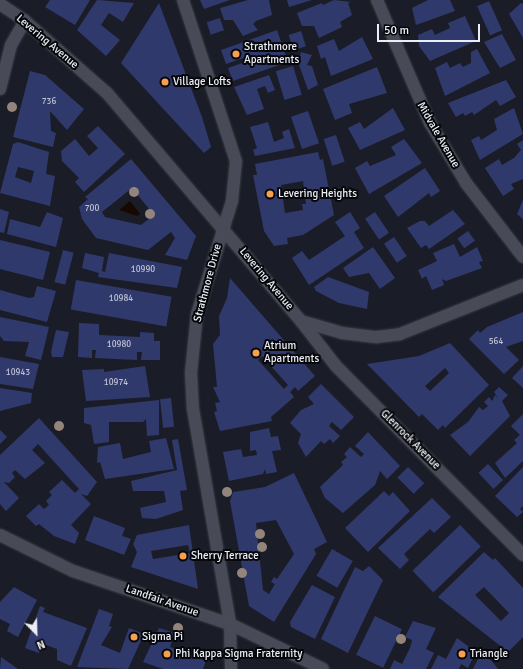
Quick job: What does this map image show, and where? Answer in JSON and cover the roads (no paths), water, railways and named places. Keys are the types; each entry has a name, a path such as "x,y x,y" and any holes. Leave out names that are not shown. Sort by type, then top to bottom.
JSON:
{"street":[{"name":"Strathmore Drive","path":"183,0 236,161 236,183 197,314 191,373 193,409 230,624 231,669"},
{"name":"Midvale Avenue","path":"377,0 430,123 466,183 523,257"},
{"name":"Levering Avenue","path":"0,4 25,21 107,93 224,227 301,321 342,333 377,336 400,334 523,285"},
{"path":"0,89 11,45 25,21"},
{"name":"Glenrock Avenue","path":"301,321 336,366 523,555"},
{"name":"Landfair Avenue","path":"0,535 73,571 230,624 323,669"}],"place":[{"name":"Strathmore Apartments","path":"236,54"},
{"name":"Village Lofts","path":"165,82"},
{"name":"Levering Heights","path":"270,194"},
{"name":"Atrium Apartments","path":"256,353"},
{"name":"Sherry Terrace","path":"183,556"},
{"name":"Sigma Pi","path":"134,637"},
{"name":"Phi Kappa Sigma Fraternity","path":"167,654"},
{"name":"Triangle","path":"462,654"}]}
